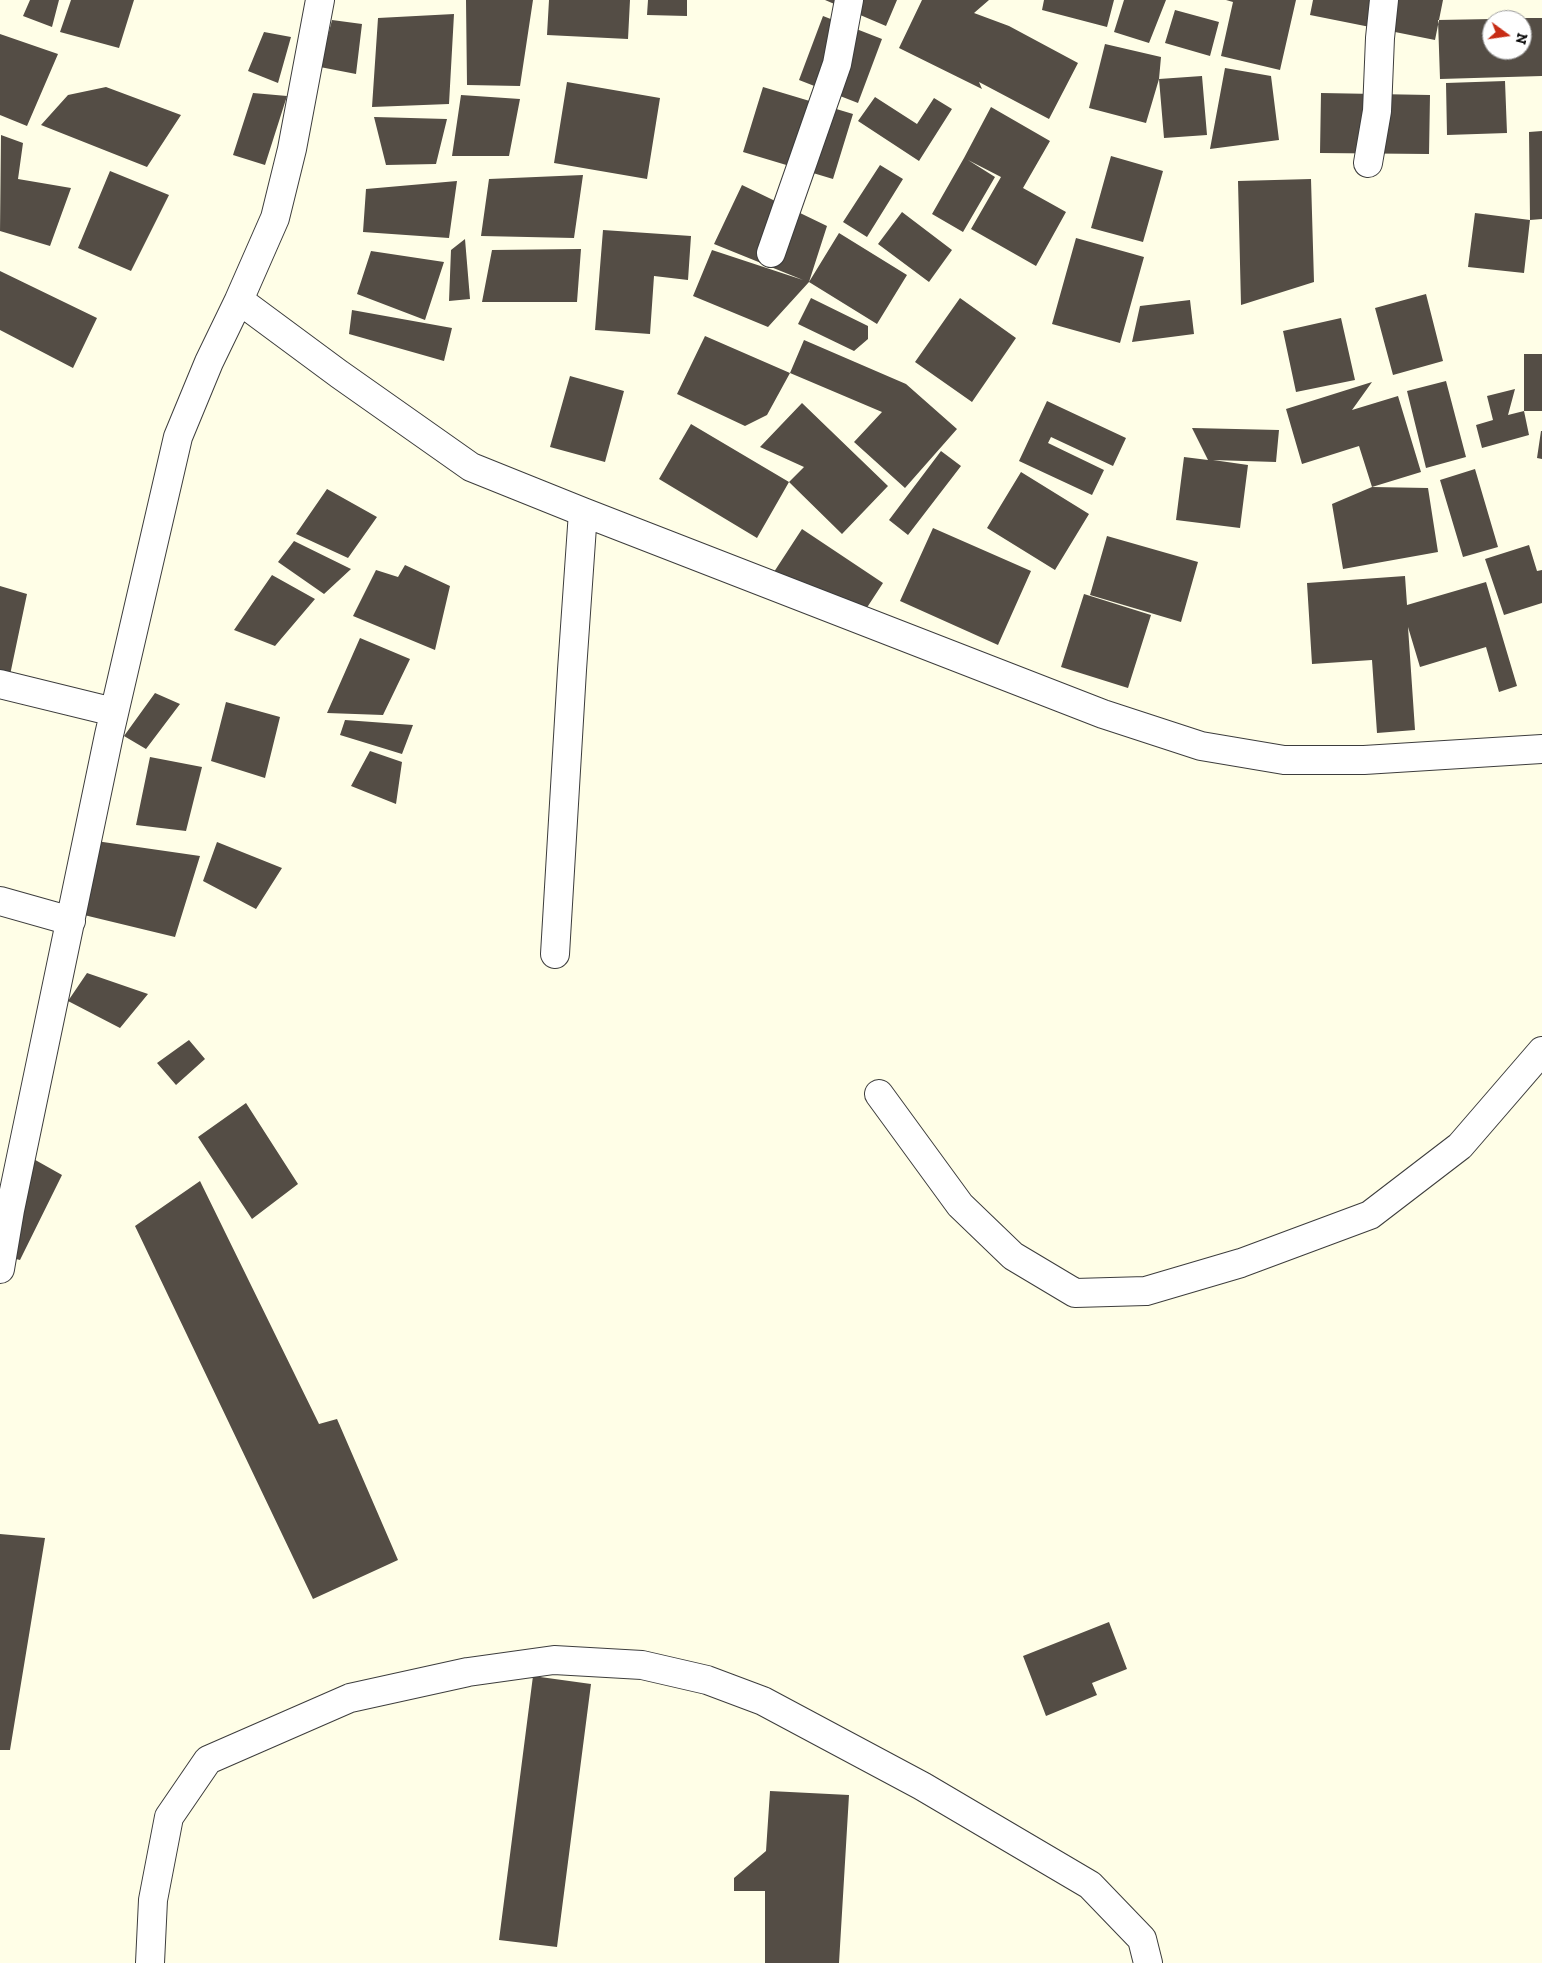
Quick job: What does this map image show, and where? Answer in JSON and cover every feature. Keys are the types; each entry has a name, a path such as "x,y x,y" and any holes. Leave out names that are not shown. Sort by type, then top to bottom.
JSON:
{"street":[{"path":"0,1269 10,1210 114,712 178,437 209,362 275,218 292,149 320,0"},
{"path":"771,253 837,64 849,0"},
{"path":"1368,163 1377,111 1380,38 1384,0"},
{"path":"238,300 339,374 472,467 1103,714 1202,746 1292,760 1364,760 1542,748"},
{"path":"555,954 583,512"},
{"path":"0,684 114,712"},
{"path":"0,901 71,921"},
{"path":"879,1094 960,1205 1013,1256 1075,1293 1146,1291 1241,1263 1370,1215 1460,1146 1542,1051"},
{"path":"150,1963 153,1900 169,1817 208,1760 350,1698 468,1672 554,1660 642,1665 707,1680 763,1701 922,1786 1090,1885 1142,1939 1148,1963"}],"building":[{"path":"30,0 59,0 52,27 23,16"},
{"path":"71,0 134,0 119,48 60,32"},
{"path":"466,0 533,0 520,86 467,85"},
{"path":"549,0 630,0 628,39 547,35"},
{"path":"648,0 687,0 687,16 647,15"},
{"path":"825,0 897,0 886,26"},
{"path":"922,0 989,0 974,13 1009,26 1078,63 1049,119 979,82 982,89 899,48"},
{"path":"1044,0 1114,0 1107,27 1042,10"},
{"path":"1124,0 1166,0 1149,43 1114,32"},
{"path":"1226,0 1296,0 1280,70 1221,56 1233,2"},
{"path":"1313,0 1443,0 1435,40 1310,15"},
{"path":"1175,10 1219,22 1210,56 1165,43"},
{"path":"454,14 449,104 372,107 378,18"},
{"path":"823,16 882,39 858,103 799,80"},
{"path":"1532,18 1542,18 1542,76 1440,79 1438,20 1482,19 1482,60 1532,60"},
{"path":"332,20 362,24 356,74 320,67"},
{"path":"264,32 291,37 278,83 248,71"},
{"path":"0,34 58,54 27,126 0,115"},
{"path":"1105,44 1161,57 1159,79 1146,123 1089,108"},
{"path":"1225,68 1271,76 1279,140 1210,149"},
{"path":"1202,76 1207,135 1164,138 1159,79"},
{"path":"1505,81 1507,133 1447,135 1446,83"},
{"path":"567,82 660,98 647,179 554,163"},
{"path":"106,87 181,115 147,167 41,125 68,95"},
{"path":"763,87 853,114 833,179 743,152"},
{"path":"253,93 287,96 265,165 233,155"},
{"path":"1321,93 1430,95 1429,154 1320,153"},
{"path":"461,95 520,99 509,156 452,156"},
{"path":"875,97 917,124 934,98 952,109 919,161 858,121"},
{"path":"991,107 1050,141 1023,188 1066,212 1036,266 971,229 1001,177 968,160 995,177 963,232 932,214"},
{"path":"374,117 447,119 436,164 386,165"},
{"path":"1542,131 1542,219 1530,220 1529,132"},
{"path":"1,135 23,143 18,179 71,188 50,246 0,231"},
{"path":"1111,156 1163,171 1143,242 1091,228"},
{"path":"880,165 903,179 867,237 843,222"},
{"path":"110,171 169,195 131,271 78,248"},
{"path":"583,175 574,238 481,236 489,179"},
{"path":"1311,179 1314,282 1241,305 1238,181"},
{"path":"457,181 449,238 363,232 366,189"},
{"path":"742,185 827,226 809,282 768,327 693,296 712,250 803,280 714,244"},
{"path":"902,212 952,250 929,282 878,244"},
{"path":"1475,213 1530,220 1524,273 1468,267"},
{"path":"603,230 691,236 688,280 654,276 650,334 595,330"},
{"path":"839,233 907,275 877,324 809,282"},
{"path":"1076,238 1144,257 1120,343 1052,324"},
{"path":"465,239 470,299 449,301 451,250"},
{"path":"581,249 577,302 482,302 492,250"},
{"path":"371,251 444,262 425,320 357,294"},
{"path":"0,271 97,318 73,368 0,330"},
{"path":"1426,294 1443,361 1393,375 1375,308"},
{"path":"811,298 868,326 868,339 854,351 798,324"},
{"path":"960,298 1016,338 972,402 915,362"},
{"path":"1190,300 1194,334 1132,342 1140,306"},
{"path":"352,310 452,328 444,361 349,334"},
{"path":"1341,318 1355,380 1296,392 1283,331"},
{"path":"705,336 790,373 767,415 745,426 677,394"},
{"path":"804,340 906,384 957,429 905,488 854,442 882,412 790,373"},
{"path":"1524,354 1542,354 1542,411 1524,411"},
{"path":"570,376 624,391 605,462 550,447"},
{"path":"1446,381 1466,457 1426,468 1407,391"},
{"path":"1372,382 1352,410 1398,396 1421,472 1372,487 1359,446 1302,464 1286,409"},
{"path":"1515,389 1508,415 1524,411 1529,435 1482,448 1476,425 1493,420 1487,396"},
{"path":"1047,401 1126,438 1113,466 1051,437 1048,443 1104,470 1092,495 1019,461"},
{"path":"802,403 888,486 842,534 789,482 804,467 760,447"},
{"path":"691,424 789,482 757,538 659,479"},
{"path":"1192,428 1279,430 1276,462 1213,460 1248,465 1240,528 1176,520 1184,457 1208,460"},
{"path":"1542,431 1542,459 1537,458"},
{"path":"941,451 961,466 908,535 889,520"},
{"path":"1475,469 1498,547 1463,557 1440,480"},
{"path":"1021,472 1089,514 1055,570 987,528"},
{"path":"1372,487 1428,488 1438,552 1343,569 1332,504"},
{"path":"327,489 377,517 348,558 296,534"},
{"path":"933,528 1031,571 998,645 900,601"},
{"path":"802,529 883,583 853,629 772,575"},
{"path":"1107,536 1198,562 1181,622 1090,595"},
{"path":"294,541 351,569 324,594 278,562"},
{"path":"1529,545 1537,571 1542,570 1542,603 1504,615 1485,559"},
{"path":"405,565 450,586 435,650 353,616 376,570 398,577"},
{"path":"272,575 315,599 275,646 234,630"},
{"path":"1405,576 1407,605 1486,582 1517,686 1499,692 1486,647 1420,667 1408,627 1415,730 1377,733 1372,660 1312,664 1307,583"},
{"path":"0,586 27,594 10,675 0,672"},
{"path":"1084,594 1151,615 1128,688 1061,667"},
{"path":"360,638 410,659 383,715 327,713"},
{"path":"155,693 180,704 146,749 124,736"},
{"path":"226,702 280,717 265,778 211,761"},
{"path":"345,720 413,725 402,754 340,735"},
{"path":"370,751 402,762 396,804 351,786"},
{"path":"150,757 202,767 186,831 136,825"},
{"path":"96,841 200,856 175,937 84,915"},
{"path":"217,842 282,868 256,909 203,881"},
{"path":"87,973 148,994 120,1028 68,1001"},
{"path":"189,1040 205,1059 176,1085 157,1063"},
{"path":"246,1103 298,1184 252,1219 198,1137"},
{"path":"30,1157 62,1175 20,1260 8,1257"},
{"path":"200,1181 319,1424 337,1419 398,1560 313,1599 135,1226"},
{"path":"0,1534 45,1538 10,1750 0,1750"},
{"path":"1109,1622 1127,1669 1092,1683 1097,1695 1046,1716 1023,1656"},
{"path":"533,1676 591,1684 557,1947 499,1940"},
{"path":"770,1791 849,1795 839,1963 765,1963 765,1891 734,1891 734,1878 766,1851"}]}
